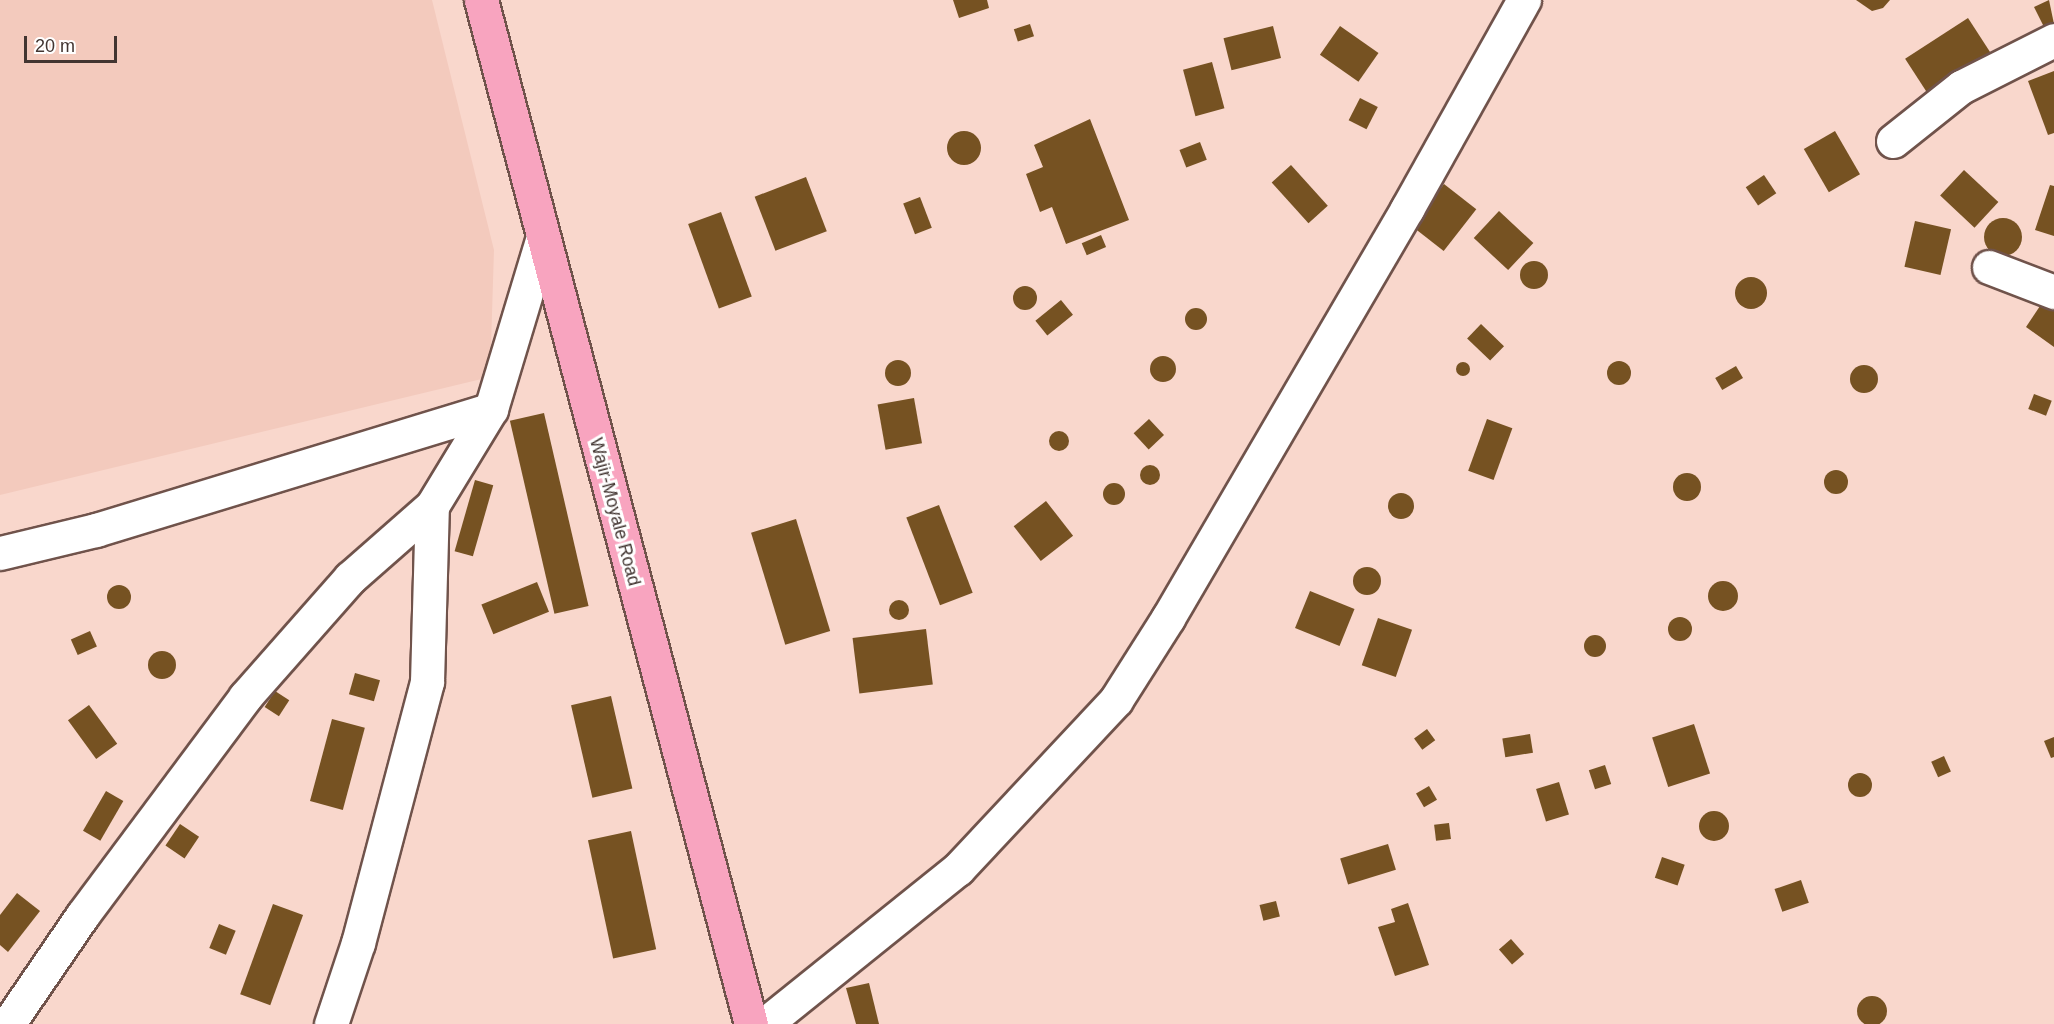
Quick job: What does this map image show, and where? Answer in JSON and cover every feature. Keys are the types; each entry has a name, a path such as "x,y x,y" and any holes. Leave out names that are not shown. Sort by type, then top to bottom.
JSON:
{"main road":[{"name":"Wajir-Moyale Road","path":"481,0 542,240 751,1024"}],"street":[{"path":"765,1024 958,869 1116,700 1168,618 1407,209 1524,0"},
{"path":"1893,141 1961,87 2054,40"},
{"path":"8,1024 82,916 246,697 350,578 432,506 491,409 542,240"},
{"path":"1989,267 2052,286"},
{"path":"0,553 96,530 491,409"},
{"path":"331,1024 358,944 427,682 432,506"}],"shaded area":[{"path":"0,0 432,0 494,250 490,377 0,495"}],"building":[{"path":"953,0 987,0 989,8 959,18"},
{"path":"1856,0 1890,0 1883,8 1872,11"},
{"path":"2049,0 2054,24 2045,29 2034,7"},
{"path":"1968,18 1991,53 1928,94 1905,59"},
{"path":"1030,24 1034,36 1018,42 1014,29"},
{"path":"1273,26 1281,58 1231,70 1224,38"},
{"path":"1340,26 1379,53 1358,82 1320,55"},
{"path":"1212,62 1224,108 1195,116 1183,70"},
{"path":"2054,71 2054,133 2048,135 2028,81"},
{"path":"1360,98 1378,107 1366,129 1349,120"},
{"path":"1090,119 1129,220 1066,244 1052,207 1040,212 1026,174 1043,167 1034,145"},
{"path":"964,131 976,136 981,148 976,160 964,165 952,160 947,148 952,136"},
{"path":"1835,131 1860,174 1829,192 1804,149"},
{"path":"1200,142 1207,160 1186,168 1179,150"},
{"path":"1291,165 1328,206 1308,223 1272,182"},
{"path":"1964,170 1998,202 1975,228 1940,196"},
{"path":"1764,175 1776,193 1758,206 1746,187"},
{"path":"806,177 827,231 775,251 755,197"},
{"path":"1444,184 1476,209 1444,251 1411,226"},
{"path":"2050,185 2054,186 2054,236 2035,230"},
{"path":"920,197 932,228 915,234 903,203"},
{"path":"1499,211 1533,243 1508,270 1474,238"},
{"path":"721,212 752,297 719,309 688,224"},
{"path":"2003,218 2016,224 2022,237 2016,250 2003,256 1990,250 1984,237 1990,224"},
{"path":"1915,221 1951,229 1940,275 1904,267"},
{"path":"1101,235 1106,247 1087,255 1082,243"},
{"path":"1534,261 1544,265 1548,275 1544,285 1534,289 1524,285 1520,275 1524,265"},
{"path":"1751,277 1763,281 1767,293 1763,305 1751,309 1739,305 1735,293 1739,281"},
{"path":"1025,286 1030,287 1036,293 1036,303 1030,309 1025,310 1020,309 1014,303 1013,298 1014,293 1020,287"},
{"path":"2046,297 2054,303 2054,347 2026,327"},
{"path":"1061,300 1073,315 1047,336 1035,321"},
{"path":"1196,308 1204,311 1207,319 1204,327 1196,330 1188,327 1185,319 1188,311"},
{"path":"1481,324 1504,346 1490,361 1467,338"},
{"path":"1163,356 1172,360 1176,369 1172,378 1163,382 1154,378 1150,369 1154,360"},
{"path":"898,360 907,364 911,373 907,382 898,386 889,382 885,373 889,364"},
{"path":"1619,361 1628,364 1631,373 1628,382 1619,385 1610,382 1607,373 1610,364"},
{"path":"1463,362 1468,364 1470,369 1468,374 1463,376 1458,374 1456,369 1458,364"},
{"path":"1864,365 1874,369 1878,379 1874,389 1864,393 1854,389 1850,379 1854,369"},
{"path":"1736,366 1743,378 1722,390 1715,378"},
{"path":"2034,394 2052,401 2046,416 2028,409"},
{"path":"914,398 922,443 886,450 878,404"},
{"path":"544,413 589,606 554,614 510,421"},
{"path":"1149,419 1164,435 1149,449 1134,433"},
{"path":"1487,419 1512,428 1494,480 1468,471"},
{"path":"1059,431 1066,434 1069,441 1066,448 1059,451 1052,448 1049,441 1052,434"},
{"path":"1146,465 1154,465 1160,471 1160,479 1154,485 1146,485 1140,479 1140,471"},
{"path":"1836,470 1841,471 1847,477 1847,487 1841,493 1836,494 1831,493 1825,487 1824,482 1825,477 1831,471"},
{"path":"1687,473 1697,477 1701,487 1697,497 1687,501 1677,497 1673,487 1677,477"},
{"path":"475,480 493,485 473,556 455,551"},
{"path":"1114,483 1122,486 1125,494 1122,502 1114,505 1106,502 1103,494 1106,486"},
{"path":"1401,493 1410,497 1414,506 1410,515 1401,519 1392,515 1388,506 1392,497"},
{"path":"1046,501 1073,536 1041,561 1014,526"},
{"path":"939,505 973,593 940,605 906,518"},
{"path":"796,519 830,631 785,645 751,533"},
{"path":"1367,567 1377,571 1381,581 1377,591 1367,595 1357,591 1353,581 1357,571"},
{"path":"1723,581 1734,585 1738,596 1734,607 1723,611 1712,607 1708,596 1712,585"},
{"path":"537,582 549,612 493,634 481,604"},
{"path":"119,585 124,586 130,592 130,602 124,608 119,609 114,608 108,602 107,597 108,592 114,586"},
{"path":"1310,591 1355,609 1340,646 1295,628"},
{"path":"899,600 906,603 909,610 906,617 899,620 892,617 889,610 892,603"},
{"path":"1680,617 1685,618 1691,624 1691,634 1685,640 1680,641 1675,640 1669,634 1668,629 1669,624 1675,618"},
{"path":"1378,618 1412,630 1396,677 1362,665"},
{"path":"926,629 933,685 859,694 853,638"},
{"path":"90,631 97,647 78,655 71,640"},
{"path":"1595,635 1603,638 1606,646 1603,654 1595,657 1587,654 1584,646 1587,638"},
{"path":"162,651 172,655 176,665 172,675 162,679 152,675 148,665 152,655"},
{"path":"355,673 380,680 374,701 349,694"},
{"path":"275,691 289,700 279,716 265,707"},
{"path":"611,696 632,789 592,798 571,705"},
{"path":"89,705 117,744 96,759 68,720"},
{"path":"332,719 365,728 343,810 310,801"},
{"path":"1694,724 1710,773 1668,787 1652,738"},
{"path":"1427,729 1435,740 1422,750 1414,738"},
{"path":"1530,734 1533,753 1505,757 1502,738"},
{"path":"2054,737 2054,757 2051,758 2044,741"},
{"path":"1944,756 1951,772 1938,777 1931,762"},
{"path":"1605,765 1611,784 1595,789 1589,770"},
{"path":"1860,773 1865,774 1871,780 1871,790 1865,796 1860,797 1855,796 1849,790 1848,785 1849,780 1855,774"},
{"path":"1559,782 1569,815 1546,822 1536,789"},
{"path":"1429,786 1437,800 1424,807 1416,793"},
{"path":"106,791 123,801 100,841 83,831"},
{"path":"1714,811 1724,816 1729,826 1724,836 1714,841 1704,836 1699,826 1704,816"},
{"path":"1449,823 1451,839 1436,841 1434,825"},
{"path":"180,824 199,837 185,858 165,846"},
{"path":"631,831 656,949 613,959 588,840"},
{"path":"1388,844 1396,870 1348,884 1340,859"},
{"path":"1662,857 1685,865 1678,886 1655,878"},
{"path":"1801,880 1809,903 1782,912 1775,889"},
{"path":"17,893 40,911 8,952 0,945 0,915"},
{"path":"1276,901 1280,917 1263,921 1260,905"},
{"path":"1408,903 1429,965 1395,976 1378,927 1395,922 1391,909"},
{"path":"273,904 303,915 270,1005 240,994"},
{"path":"219,924 236,931 226,955 209,948"},
{"path":"1511,939 1524,954 1512,965 1499,949"},
{"path":"869,983 879,1024 856,1024 846,988"},
{"path":"1872,996 1878,997 1886,1005 1886,1017 1878,1025 1872,1026 1866,1025 1858,1017 1857,1011 1858,1005 1866,997"}]}
